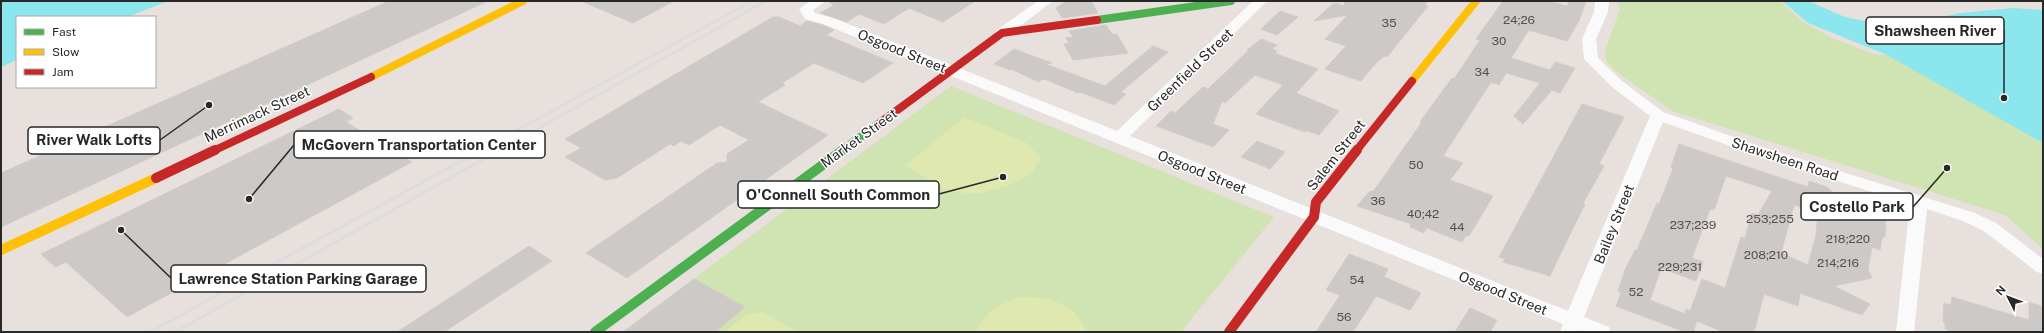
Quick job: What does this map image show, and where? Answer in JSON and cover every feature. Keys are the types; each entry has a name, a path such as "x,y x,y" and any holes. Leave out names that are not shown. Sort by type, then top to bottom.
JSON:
{"main road":[{"name":"Merrimack Street","path":"1,250 407,60 523,1"},
{"path":"1002,33 1231,1"},
{"name":"Salem Street","path":"1229,332 1314,217 1316,202 1471,3"},
{"name":"Market Street","path":"595,332 1002,33"}],"street":[{"name":"Market Street","path":"1002,33 1046,1"},
{"name":"Greenfield Street","path":"1119,138 1260,1"},
{"name":"Shawsheen Road","path":"1602,1 1601,12 1589,39 1591,59 1617,84 1658,115 1753,149 1969,217 1990,227 2043,268"},
{"name":"Osgood Street","path":"813,5 810,16 828,21 951,70 1314,217 1571,326 1602,332"},
{"name":"Bailey Street","path":"1571,326 1658,115"},
{"path":"1905,332 1918,201"}],"green space":[{"path":"1617,1 1780,1 1803,22 1832,38 1873,54 1907,56 2043,33 2043,249 2005,215 1672,111 1615,71 1606,61 1605,51 1620,9"},
{"path":"951,86 1274,217 1181,332 623,332"},
{"path":"964,117 1025,142 1041,158 1031,174 1008,186 977,194 946,191 906,165"},
{"path":"1021,297 1051,300 1069,308 1082,322 1087,332 976,332 979,325 988,313 1000,305"},
{"path":"763,312 798,332 725,332 747,314"}],"water":[{"path":"1,1 168,1 130,16 16,16 16,60 1,67"},
{"path":"1782,1 1808,1 1845,17 1869,22 1930,19 1961,13 2013,8 2043,10 2043,143 1885,54 1808,23"}],"building":[{"path":"389,1 488,1 1,227 1,173"},
{"path":"581,1 674,1 633,23"},
{"path":"828,1 975,1 943,22 909,8 884,24 859,14 847,22 820,13 834,5"},
{"path":"1067,1 1091,1 1098,13 1062,18 1056,8"},
{"path":"1345,1 1428,1 1424,5 1428,6 1387,57 1384,56 1376,63 1361,81 1325,69 1346,46 1325,39 1348,15 1314,21 1334,3 1344,6"},
{"path":"1503,1 1548,1 1567,6 1569,1 1586,1 1579,21 1567,41 1529,30 1511,58 1550,70 1555,62 1575,68 1560,93 1552,90 1523,124 1514,116 1540,83 1506,73 1499,85 1491,82 1443,156 1463,163 1450,180 1493,196 1469,236 1466,235 1462,242 1427,228 1424,233 1410,227 1411,224 1357,206 1370,191 1372,192 1378,185 1422,122 1420,122 1452,78 1454,79 1480,40 1476,39"},
{"path":"1280,11 1298,17 1277,35 1261,29"},
{"path":"773,17 779,17 800,26 807,21 823,25 834,30 826,35 893,63 863,83 814,63 782,83 785,85 758,102 828,135 627,278 586,253 717,163 727,162 727,154 749,140 720,125 689,145 681,141 674,146 670,144 617,178 605,180 565,157 581,148 565,139"},
{"path":"1106,25 1112,34 1117,34 1128,53 1073,60 1064,44 1069,43 1066,38 1073,37 1069,31"},
{"path":"1261,39 1277,45 1272,49 1277,51 1274,53 1318,69 1296,93 1339,111 1319,135 1307,131 1305,132 1256,114 1283,85 1255,75 1225,103 1222,101 1213,124 1229,130 1213,147 1156,126 1171,111 1175,113 1203,87 1208,89 1248,51 1247,50"},
{"path":"1153,46 1168,52 1121,92 1126,94 1114,105 1080,92 1078,93 1047,80 1042,79 1039,82 1011,69 1010,70 994,64 1014,49 1052,63 1045,64 1105,86"},
{"path":"1582,104 1624,117 1599,164 1604,166 1583,203 1585,204 1550,276 1503,262 1505,259 1499,257"},
{"path":"339,109 353,118 346,122 412,162 127,317 66,262 55,267 41,254"},
{"path":"1257,141 1285,152 1270,169 1241,157"},
{"path":"1679,144 1808,187 1809,181 1827,187 1855,213 1858,197 1876,203 1884,209 1886,227 1885,236 1882,238 1880,250 1872,247 1868,270 1872,278 1834,286 1870,304 1862,315 1800,293 1798,306 1764,294 1754,332 1723,332 1697,321 1693,332 1685,332 1616,306 1621,293 1618,291 1625,270 1635,250 1637,250 1657,203 1659,204 1673,169 1671,167","holes":["1726,176 1772,191 1758,215 1752,213 1745,238 1741,237 1725,288 1702,279 1690,311 1686,309 1685,314 1650,300 1661,268 1696,281 1703,262 1692,258 1710,209 1714,210","1794,205 1818,213 1816,235 1808,265 1781,253"]},
{"path":"529,246 552,261 444,332 397,332"},
{"path":"1349,254 1388,269 1384,277 1421,293 1410,310 1376,296 1353,332 1316,332 1340,295 1326,290"},
{"path":"694,279 745,307 715,332 623,332"},
{"path":"1952,297 2029,320 2029,302 2043,307 2043,332 1951,332 1945,329 1945,322 1943,322 1944,303 1951,305"},
{"path":"1470,308 1497,320 1490,332 1455,332"}],"railway":[{"path":"479,151 752,1"},
{"path":"498,151 766,1"},
{"path":"150,332 481,150"},
{"path":"175,332 500,150"}],"traffic: fast":[{"path":"1097,20 1231,1"},
{"path":"595,332 877,125"}],"traffic: slow":[{"path":"371,77 523,1"},
{"path":"1412,81 1476,1"},
{"path":"1,250 156,178"}],"traffic: jam":[{"path":"877,125 1002,33 1097,20"},
{"path":"156,178 371,77"},
{"path":"1229,332 1314,217 1316,202 1412,81"}],"place":[{"name":"Shawsheen River","path":"2004,98"},
{"name":"River Walk Lofts","path":"209,105"},
{"name":"Costello Park","path":"1947,168"},
{"name":"O'Connell South Common","path":"1003,177"},
{"name":"McGovern Transportation Center","path":"249,199"},
{"name":"Lawrence Station Parking Garage","path":"121,230"}]}
